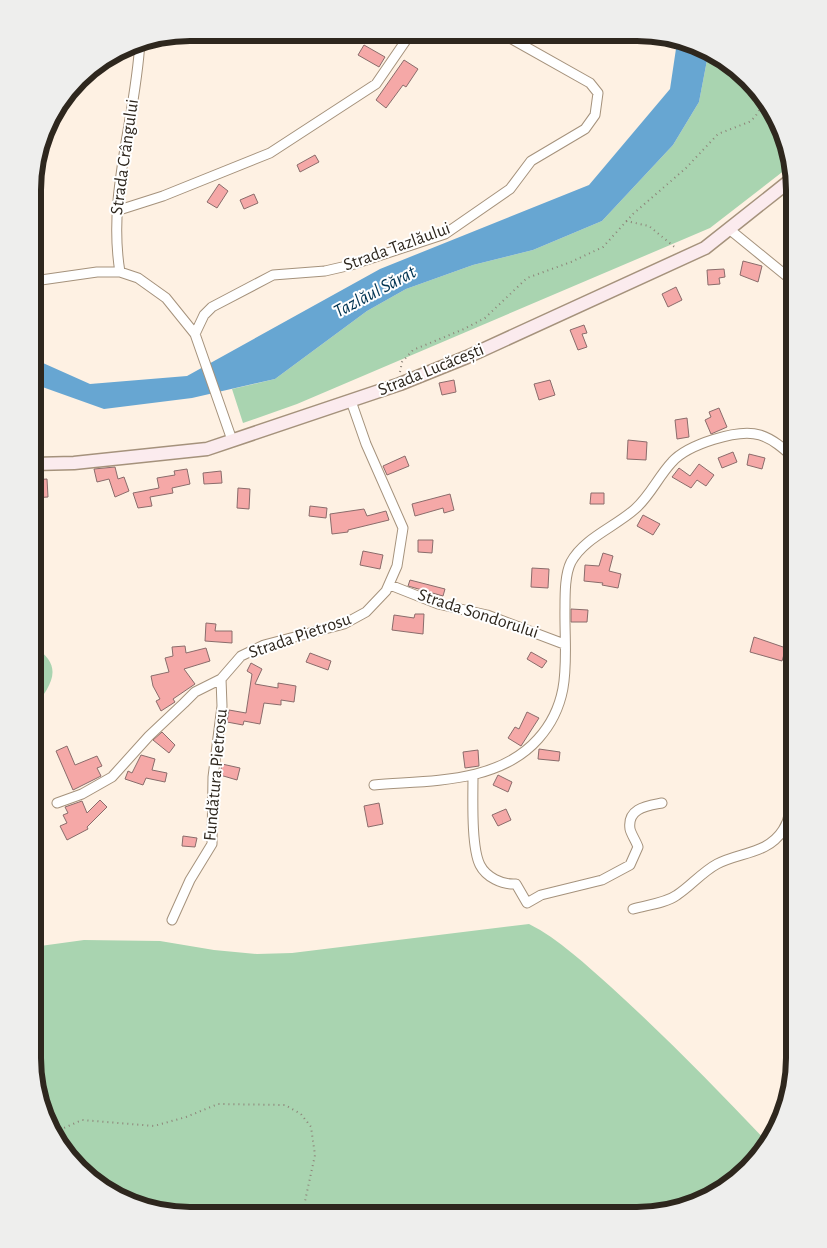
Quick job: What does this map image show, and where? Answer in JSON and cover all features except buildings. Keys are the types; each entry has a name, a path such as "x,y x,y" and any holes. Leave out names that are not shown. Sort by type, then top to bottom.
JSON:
{"main road":[{"name":"Strada Lucăcești","path":"41,464 74,463 207,449 400,384 467,357 705,248 785,184"}],"street":[{"name":"Strada Tazlăului","path":"195,334 204,314 212,307 273,274 325,271 351,265 445,234 510,189 531,161 585,129 595,115 598,93 590,83 516,41"},
{"path":"116,211 163,196 270,153 376,84 406,42"},
{"name":"Strada Crângului","path":"120,272 116,248 116,211 139,50"},
{"path":"729,229 786,275"},
{"path":"41,280 97,272 120,272 138,278 166,298 195,334 202,359 232,440"},
{"name":"Strada Pietrosu","path":"57,803 90,790 112,777 149,736 195,692 221,679 235,661 255,648 316,633 356,618 373,606 390,585 400,554 403,528 366,444 351,401"},
{"name":"Strada Sondorului","path":"374,785 472,776 508,762 536,742 551,724 562,700 566,668 564,592 571,562 587,543 641,504 678,456 696,446 743,433 752,433 769,439 786,452"},
{"name":"Strada Sondorului","path":"390,585 438,604 487,616 564,644"},
{"name":"Fundătura Pietrosu","path":"172,920 190,880 212,844 213,777 222,706 221,679"},
{"path":"472,776 474,836 479,864 484,871 498,882 516,884 527,903 541,895 602,880 630,866 638,847 630,830 632,815 638,808 662,803"},
{"path":"633,909 675,897 715,865 736,856 759,851 776,840 785,824"}],"path":[{"path":"400,384 402,362 412,350 464,329 485,318 527,278 571,262 603,247 626,221 686,168 718,134 749,122 761,108"},
{"path":"626,221 649,226 676,249 683,258"},
{"path":"60,1130 82,1120 154,1126 186,1117 218,1104 285,1105 301,1114 311,1127 315,1155 304,1207"}],"green space":[{"path":"707,59 727,72 755,100 766,116 774,133 781,152 784,171 710,228 297,404 243,423 232,389 275,379 367,311 406,289 473,265 533,250 602,221 673,145 699,102"},
{"path":"41,652 49,661 52,669 50,684 41,698"},
{"path":"529,924 551,937 582,961 671,1044 762,1137 742,1163 711,1187 675,1202 637,1207 190,1207 152,1202 133,1195 116,1187 85,1163 61,1132 49,1106 44,1087 41,1058 41,946 84,940 160,941 214,950 257,954 292,953"}],"water":[{"name":"Tazlăul Sărat","path":"676,46 707,59 699,102 673,145 602,221 533,250 473,265 406,289 367,311 275,379 192,398 104,409 41,386 41,362 90,384 187,376 380,269 589,185 670,89"}]}
